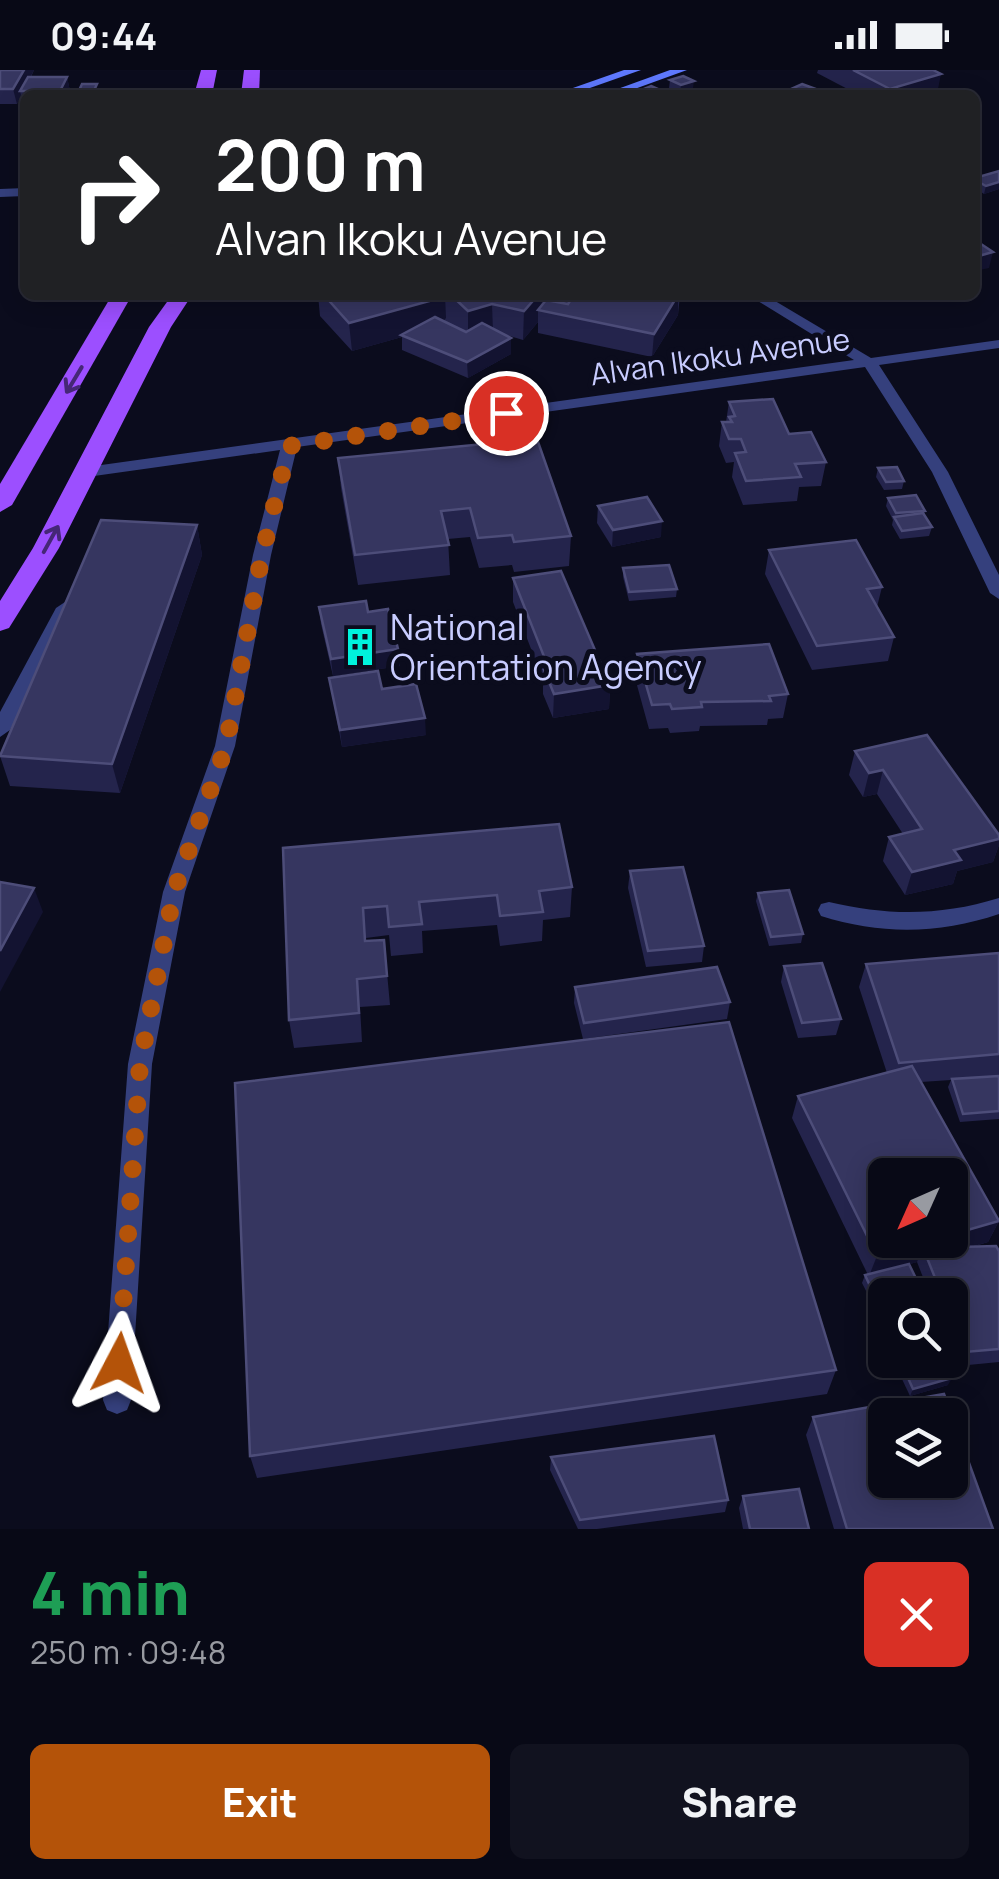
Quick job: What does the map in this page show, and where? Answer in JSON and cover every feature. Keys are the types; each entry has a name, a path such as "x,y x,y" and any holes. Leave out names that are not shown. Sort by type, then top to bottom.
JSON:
{"main road":[{"path":"574,90 634,70"},
{"path":"623,90 681,70"},
{"path":"0,504 119,300"},
{"path":"0,622 86,472 160,327 179,300"}],"street":[{"path":"763,300 870,363 940,472 999,593"},
{"name":"Alvan Ikoku Avenue","path":"86,472 999,344"},
{"path":"116,1400 140,1064 174,892 226,746 262,555 289,446"},
{"path":"0,730 77,583"},
{"path":"829,910 908,925 958,921 999,906"}],"building":[{"path":"0,70 24,70 13,89 0,89"},
{"path":"853,70 933,70 941,74 890,89"},
{"path":"683,76 694,81 681,85 670,80"},
{"path":"28,77 67,77 60,90 21,90"},
{"path":"82,84 97,84 94,90 79,90"},
{"path":"802,84 818,90 789,90"},
{"path":"999,171 999,182 986,186 980,183 980,177"},
{"path":"980,243 993,252 980,256"},
{"path":"328,300 433,300 349,323"},
{"path":"456,300 534,300 524,311 492,304 468,311"},
{"path":"546,300 568,304 571,300 675,300 654,334 538,310"},
{"path":"435,317 466,332 482,323 511,338 467,362 401,335"},
{"path":"773,399 789,434 811,432 826,462 795,464 801,477 746,481 735,453 746,452 741,439 729,439 722,422 732,422 729,417 735,416 729,402"},
{"path":"537,439 571,536 514,542 512,535 478,538 470,508 441,511 449,545 355,555 338,458"},
{"path":"897,467 904,481 886,482 878,468"},
{"path":"916,495 925,511 896,513 888,498"},
{"path":"647,497 662,521 613,530 598,506"},
{"path":"923,513 932,527 902,531 894,517"},
{"path":"101,520 197,525 112,764 0,756"},
{"path":"856,540 882,587 867,589 894,637 817,646 769,550"},
{"path":"669,565 677,589 629,592 623,568"},
{"path":"561,571 610,685 554,694 544,670 549,669 513,578"},
{"name":"National Orientation Agency","path":"366,601 368,612 388,609 398,649 331,659 319,607"},
{"path":"769,644 788,694 769,696 771,701 701,702 702,707 672,709 670,704 652,705 637,654"},
{"path":"378,671 382,689 416,684 425,718 340,730 329,678"},
{"path":"927,735 999,839 954,850 961,860 912,872 889,837 922,829 883,770 869,773 855,751"},
{"path":"559,824 572,887 539,891 543,912 500,916 497,895 419,902 422,924 389,927 387,906 363,908 365,941 384,940 387,976 357,979 359,1013 289,1020 283,848"},
{"path":"683,867 704,946 648,951 630,871"},
{"path":"0,882 34,888 0,951"},
{"path":"789,890 803,934 771,937 758,893"},
{"path":"999,953 999,1054 899,1063 866,964"},
{"path":"822,963 841,1019 802,1023 784,966"},
{"path":"717,967 730,1002 584,1023 575,987"},
{"path":"729,1022 836,1370 250,1456 235,1083"},
{"path":"912,1066 964,1158 868,1158 868,1238 798,1096"},
{"path":"999,1076 999,1111 963,1114 952,1079"},
{"path":"968,1166 999,1221 968,1230"},
{"path":"996,1246 999,1251 999,1349 968,1352 968,1278 935,1278 927,1258 968,1258 968,1247"},
{"path":"909,1264 916,1278 868,1278 868,1281 865,1275"},
{"path":"908,1378 952,1378 913,1389"},
{"path":"868,1407 868,1498 968,1498 968,1460 993,1529 847,1529 813,1417"},
{"path":"714,1436 728,1500 580,1520 551,1457"},
{"path":"799,1489 809,1529 750,1529 743,1496"}],"place":[{"name":"National Orientation Agency","path":"360,647"}],"route":[{"path":"119,1363 140,1064 174,892 226,746 262,555 289,446 506,413"}]}
